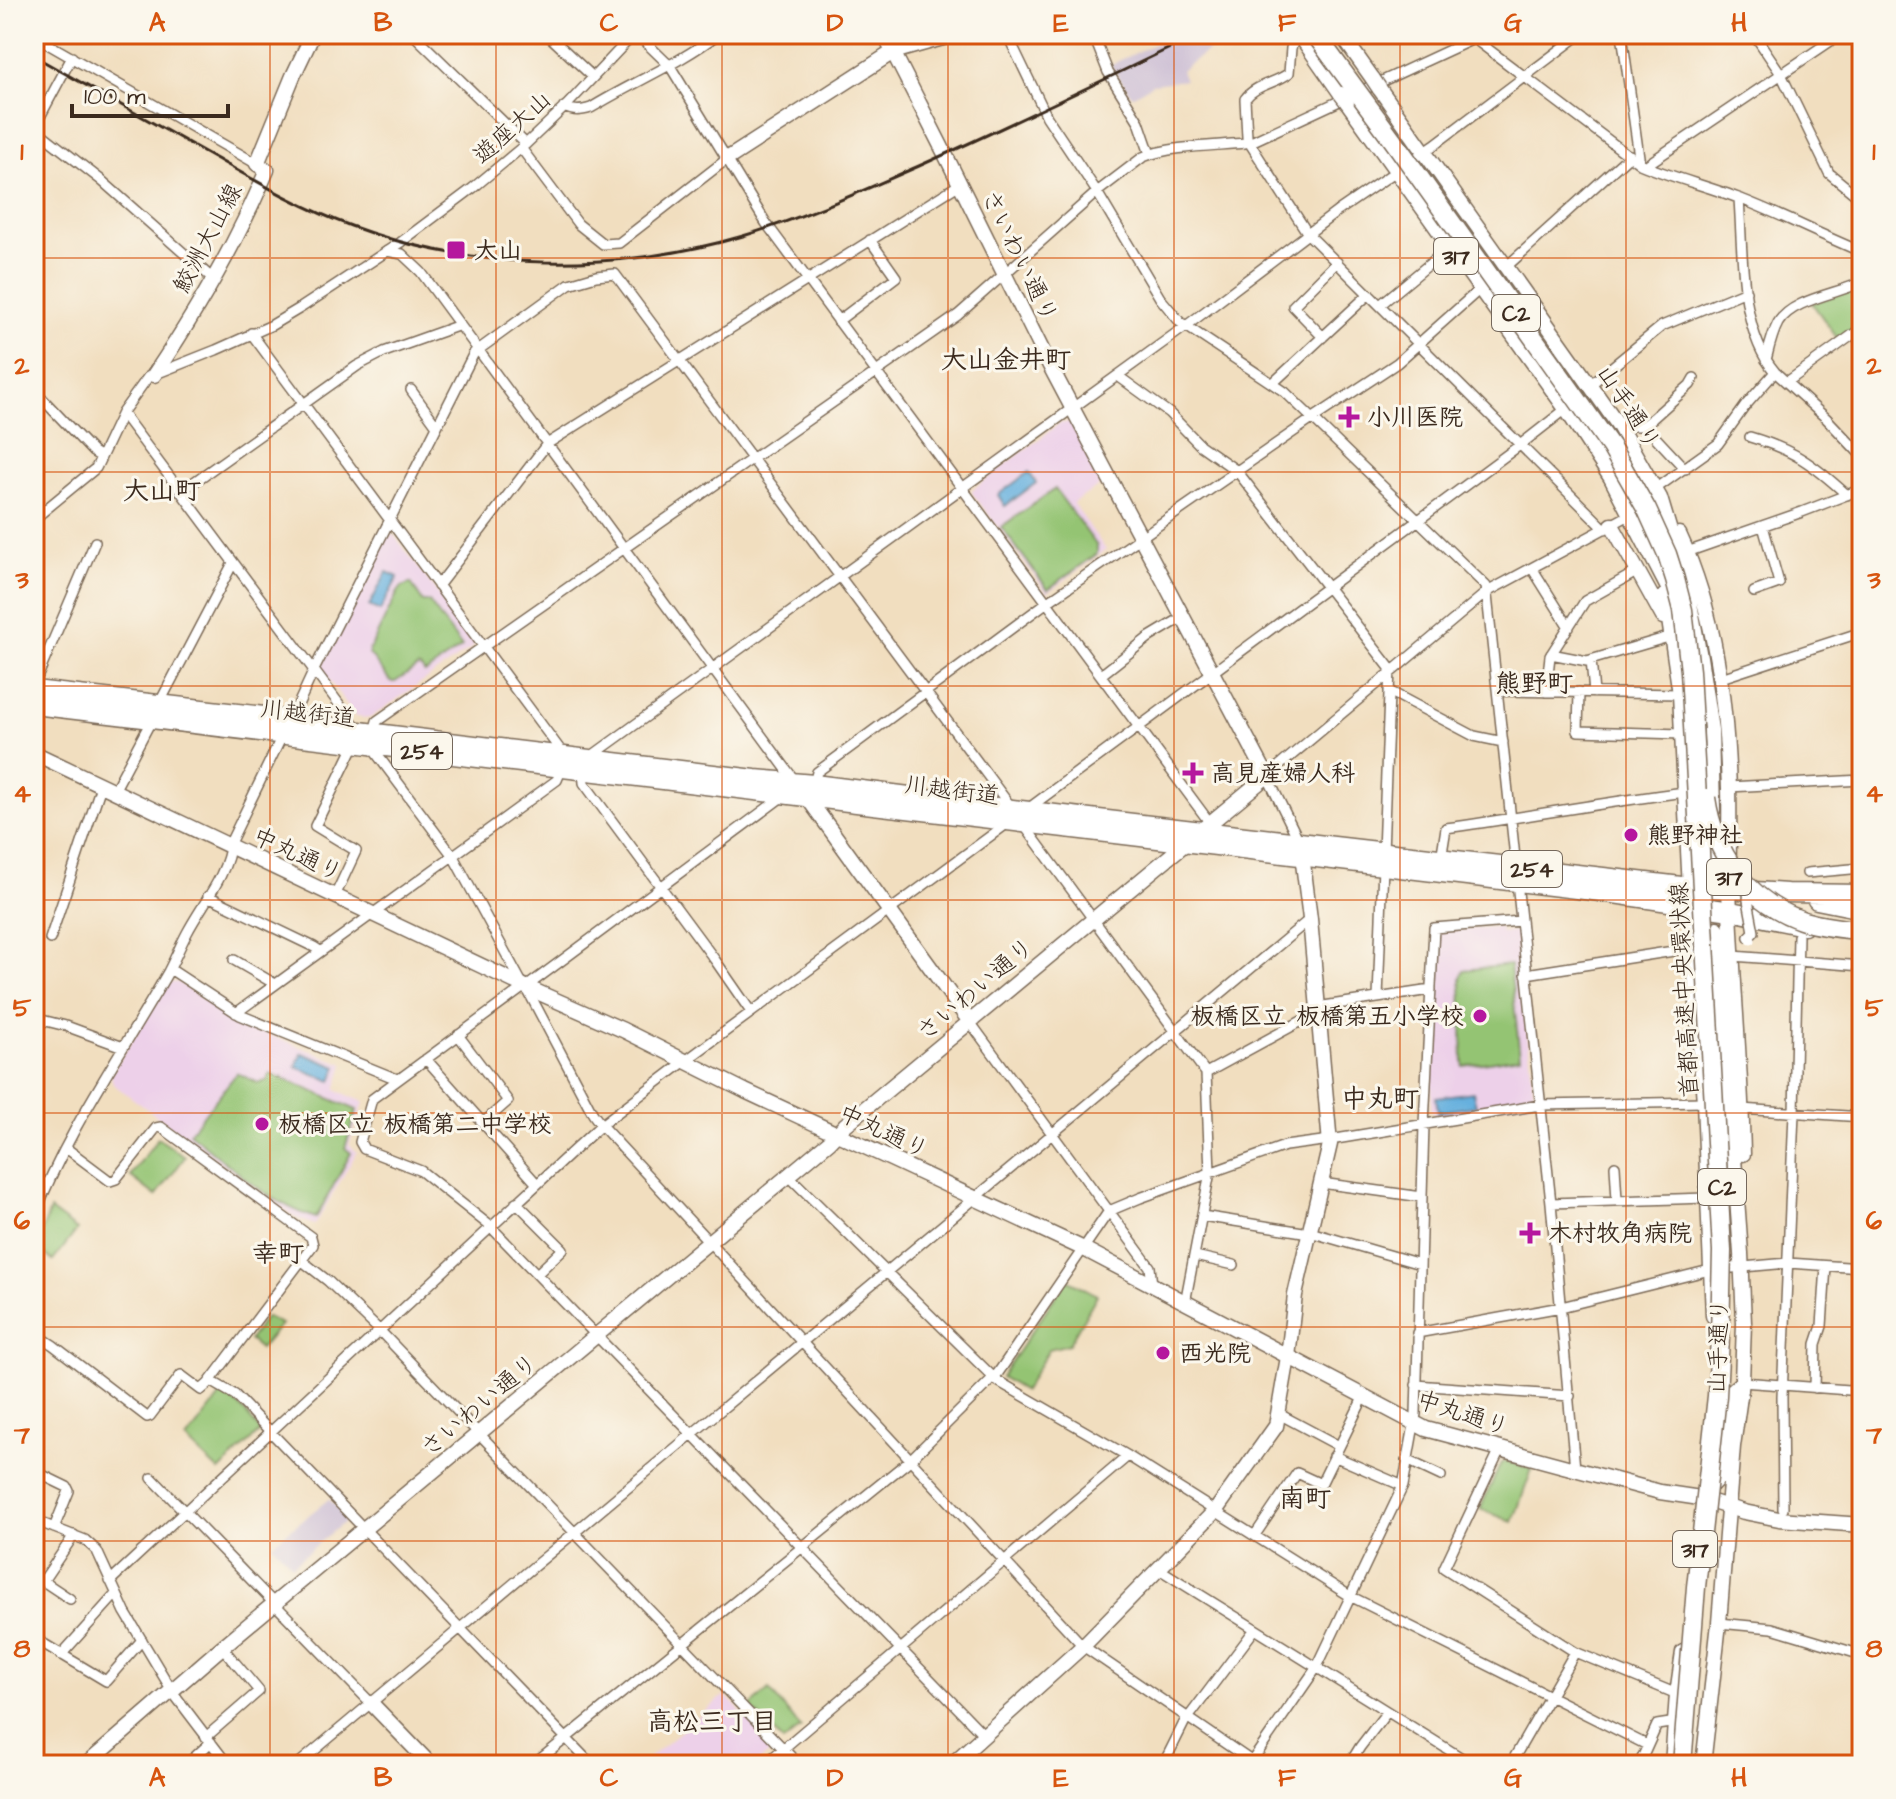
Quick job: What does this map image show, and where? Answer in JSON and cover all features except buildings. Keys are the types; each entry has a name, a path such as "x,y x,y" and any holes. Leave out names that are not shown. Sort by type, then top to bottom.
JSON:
{"highway":[{"name":"首都高速中央環状線","path":"1322,34 1615,446 1661,529 1679,577 1694,696 1724,1251 1721,1396 1693,1765"},
{"name":"首都高速中央環状線","path":"1303,35 1395,143 1611,447 1657,531 1685,610 1722,1251 1720,1337 1696,1587 1684,1765"},
{"path":"1685,610 1696,659 1708,789 1717,827 1730,855 1752,882 1790,908 1819,918 1862,921"},
{"path":"1685,610 1693,657 1707,804 1713,828 1726,857 1747,886 1779,910 1810,923 1862,933"},
{"name":"川越街道","path":"34,688 155,712"},
{"name":"川越街道","path":"34,705 155,712 1018,816 1187,843 1302,850 1383,859 1517,881 1691,896 1731,911 1826,931 1862,933"},
{"name":"川越街道","path":"1018,816 1206,826 1302,850"},
{"name":"川越街道","path":"1383,859 1441,859 1517,881"},
{"name":"川越街道","path":"1691,896 1729,888 1862,894"},
{"path":"1787,893 1862,909"}],"street":[{"name":"鮫洲大山線","path":"154,375 213,279 249,210 267,170 257,164 313,34"},
{"path":"413,34 523,146 578,224 603,244 619,243 727,159 893,52 957,34"},
{"path":"547,34 593,77"},
{"path":"636,34 670,66 766,223 1139,727 1206,826"},
{"name":"遊座大山","path":"154,375 272,325 407,237 523,146 636,34"},
{"path":"564,107 571,111 591,108 701,48 718,34"},
{"name":"さいわい通り","path":"92,1763 222,1647 1267,776 1004,275 884,34"},
{"path":"1007,34 1043,110 1097,192 1160,298 1186,326 1285,392 1486,586 1551,1203 1575,1469"},
{"path":"1093,34 1108,72 1139,122 1150,154"},
{"name":"山手通り","path":"1341,34 1381,81 1424,151 1619,426 1658,494 1687,588 1700,657 1711,730 1716,869"},
{"path":"751,1012 584,783 586,764 1581,34"},
{"path":"1622,34 1643,165"},
{"path":"1754,34 1781,74 1829,173 1862,200"},
{"path":"1643,165 1841,34"},
{"path":"1303,35 1291,48 1289,73 1252,90 1245,99 1249,142 1308,234 1520,445 1608,527 1638,571 1671,634 1587,661 1551,654"},
{"name":"317","path":"1303,35 1344,98 1566,409 1611,478 1668,588 1676,615 1685,691 1695,859"},
{"path":"34,36 257,164"},
{"path":"335,896 356,851 315,826 364,738 377,721 958,315 1097,192 1150,154 1249,142 1477,36 1525,78 1643,165 1739,199 1862,252"},
{"path":"72,57 34,128 101,180 213,279"},
{"path":"1506,267 1630,155"},
{"path":"438,586 547,444 960,184"},
{"path":"1739,199 1746,291 1753,332 1766,360 1862,456"},
{"path":"838,321 896,277 870,240"},
{"path":"1380,305 1450,247"},
{"path":"387,251 402,254 431,280 460,325 1150,1267 1152,1285"},
{"path":"1323,337 1293,306 1337,262"},
{"path":"34,1217 47,1185 105,1076 170,969 219,876 231,841 314,670 474,353 569,284 615,274 1206,1073 1210,1172 1185,1303"},
{"path":"1766,360 1778,323 1795,307 1862,282"},
{"path":"984,1735 490,1226 421,1171 364,1149 360,1142 372,1099 660,887 800,790 817,772 1046,603 1397,363 1480,289"},
{"path":"1590,385 1662,326 1746,291"},
{"path":"1273,383 1369,294"},
{"path":"180,492 357,366 384,352 460,325"},
{"path":"1787,382 1862,328"},
{"path":"236,1013 557,780 563,762 438,586 251,333"},
{"path":"951,1765 1083,1646 1216,1510 1275,1428 1294,1302 1330,1140 1302,850 1267,776 1487,592 1630,515 1658,494 1718,444 1775,372"},
{"path":"34,519 96,468 122,413 148,377 154,375"},
{"path":"1118,376 1169,413 1200,445 1237,471 1390,668 1378,998"},
{"path":"1619,426 1644,425 1694,378"},
{"path":"34,390 101,457"},
{"path":"411,390 437,426"},
{"path":"110,1581 601,1125 1566,409"},
{"path":"122,413 453,856 601,1125 1083,1646 1254,1763 1317,1667 1403,1486 1414,1423 1434,928 1521,921"},
{"path":"1644,425 1685,469"},
{"path":"1750,437 1795,453 1847,495"},
{"path":"1687,552 1862,489"},
{"name":"317","path":"1658,494 1687,552 1706,611 1721,678 1729,787 1729,888 1741,1109 1746,1253 1742,1266"},
{"path":"1754,592 1779,583 1763,526"},
{"path":"34,688 95,542"},
{"name":"317","path":"1654,560 1671,634 1680,694 1707,1198 1714,1269"},
{"path":"50,939 107,788 155,712 233,563"},
{"path":"1532,568 1569,627"},
{"path":"1546,692 1551,654 1585,601 1638,571"},
{"path":"1101,675 1148,638 1183,617"},
{"path":"1721,678 1862,632"},
{"path":"1591,660 1594,693"},
{"path":"1389,691 1474,736 1503,742"},
{"path":"1498,691 1680,694"},
{"path":"1579,692 1578,731 1682,734"},
{"name":"中丸通り","path":"34,753 1084,1249 1429,1430 1660,1492 1700,1498 1779,1519 1862,1525"},
{"path":"1729,787 1862,780"},
{"path":"1441,859 1446,828 1685,792"},
{"path":"1807,873 1862,868"},
{"path":"1749,875 1748,900 1754,932 1749,937 1751,940"},
{"path":"208,896 320,951"},
{"path":"297,1765 1310,919"},
{"name":"山手通り","path":"1703,1765 1719,1623 1733,1446 1742,1382 1744,1323 1717,928"},
{"name":"山手通り","path":"1672,1765 1714,1333 1714,1269 1719,1254 1699,930"},
{"path":"1783,1509 1782,1385 1798,936"},
{"path":"1526,974 1693,948"},
{"path":"1733,956 1862,966"},
{"path":"234,960 275,984"},
{"path":"170,969 236,1013 397,1079"},
{"path":"1206,1073 1318,1009 1431,990"},
{"path":"34,1018 123,1047"},
{"path":"458,1035 508,1101 483,1123"},
{"path":"426,1059 537,1184"},
{"path":"533,1765 910,1460 998,1373 1109,1211 1285,1146 1540,1105 1704,1102"},
{"path":"1741,1109 1862,1117"},
{"path":"34,1333 147,1417 181,1375 201,1390 211,1381 313,1245 311,1237 161,1127 156,1128 116,1179 110,1181 66,1148"},
{"path":"1615,1166 1617,1200"},
{"path":"788,1175 993,1377 1128,1456 1350,1596 1647,1745"},
{"path":"34,1177 47,1185"},
{"path":"1321,1183 1422,1197"},
{"path":"1551,1203 1707,1198"},
{"path":"516,1202 563,1249 537,1274"},
{"path":"1202,1216 1310,1232 1420,1269"},
{"path":"1195,1256 1234,1265"},
{"path":"301,1260 328,1281 379,1330 799,1765"},
{"path":"1417,1333 1561,1307 1714,1269 1788,1263 1862,1268"},
{"path":"1815,1388 1816,1344 1822,1326 1826,1266"},
{"path":"211,1381 235,1395 592,1765"},
{"path":"1700,1498 1719,1477 1727,1395 1742,1382 1862,1391"},
{"path":"1416,1385 1570,1396"},
{"path":"1255,1535 1297,1473 1321,1484 1364,1396"},
{"path":"1279,1414 1337,1451 1403,1486"},
{"path":"1500,1449 1444,1568 1575,1652 1677,1694"},
{"path":"764,1765 1128,1456"},
{"path":"1407,1460 1441,1476"},
{"path":"34,1471 67,1487 69,1491 54,1528"},
{"path":"152,1478 431,1765"},
{"path":"34,1520 74,1535 90,1543 97,1551 116,1594 172,1690 228,1765"},
{"path":"70,1599 38,1578 74,1535"},
{"path":"1159,1569 1473,1765"},
{"path":"61,1655 116,1594"},
{"path":"1719,1623 1772,1628 1862,1655"},
{"path":"1163,1765 1187,1717 1255,1629"},
{"path":"34,1638 106,1681 142,1640"},
{"path":"186,1765 259,1691 222,1647"},
{"path":"1510,1765 1575,1652"},
{"path":"1349,1765 1387,1712"},
{"path":"1639,1765 1657,1725 1670,1723 1675,1727"}],"shaded area":[{"path":"1176,34 1246,34 1215,46 1181,70 1185,80 1152,84 1132,96 1110,65"},
{"path":"1060,423 1073,423 1104,483 1073,503 1106,550 1047,593 972,490"},
{"path":"394,535 475,643 370,718 356,717 323,672 322,666 387,536"},
{"name":"板橋区立 板橋第五小学校","path":"1500,927 1501,933 1517,932 1534,1096 1531,1101 1438,1116 1431,1110 1437,936 1442,931"},
{"name":"板橋区立 板橋第二中学校","path":"178,982 234,1021 344,1064 336,1090 364,1102 349,1145 357,1152 315,1225 296,1218 113,1084 111,1074 168,983"},
{"path":"329,1499 348,1519 292,1565 272,1544"},
{"path":"725,1695 775,1748 756,1765 640,1765"}],"green space":[{"path":"1862,286 1862,325 1840,342 1812,303"},
{"path":"1055,489 1097,546 1097,554 1048,589 1001,527"},
{"path":"411,583 423,602 429,602 462,647 425,673 418,667 391,682 369,651 398,592"},
{"path":"1510,965 1520,1057 1463,1066 1461,978 1464,970"},
{"path":"237,1073 258,1083 267,1081 270,1073 357,1110 345,1148 351,1153 316,1218 265,1193 189,1133"},
{"path":"158,1138 185,1157 156,1196 130,1176"},
{"path":"50,1210 77,1230 53,1261 36,1247"},
{"path":"1067,1279 1097,1295 1069,1344 1049,1349 1024,1391 1001,1377"},
{"path":"266,1317 281,1324 260,1349 249,1340"},
{"path":"222,1394 235,1401 261,1431 219,1471 186,1440"},
{"path":"1506,1461 1532,1469 1513,1522 1480,1509 1501,1463"},
{"path":"769,1690 801,1728 783,1742 750,1707"}],"water":[{"path":"1029,472 1036,483 1005,506 998,495"},
{"path":"387,572 398,577 380,611 369,606"},
{"path":"302,1053 337,1067 332,1081 296,1067"},
{"path":"1473,1092 1476,1106 1438,1112 1436,1097"}],"railway":[{"path":"34,56 262,184 351,226 447,252 546,262 646,257 743,236 788,221 954,150 1199,34"}],"place":[{"name":"大山","path":"456,250"},
{"name":"小川医院","path":"1349,417"},
{"name":"高見産婦人科","path":"1193,773"},
{"name":"熊野神社","path":"1631,835"},
{"name":"板橋区立 板橋第五小学校","path":"1480,1016"},
{"name":"板橋区立 板橋第二中学校","path":"262,1124"},
{"name":"木村牧角病院","path":"1530,1233"},
{"name":"西光院","path":"1163,1353"}],"district":[{"name":"大山金井町","path":"1006,359"},
{"name":"大山町","path":"162,490"},
{"name":"熊野町","path":"1534,683"},
{"name":"中丸町","path":"1380,1098"},
{"name":"幸町","path":"278,1253"},
{"name":"南町","path":"1305,1498"},
{"name":"高松三丁目","path":"712,1721"}]}
